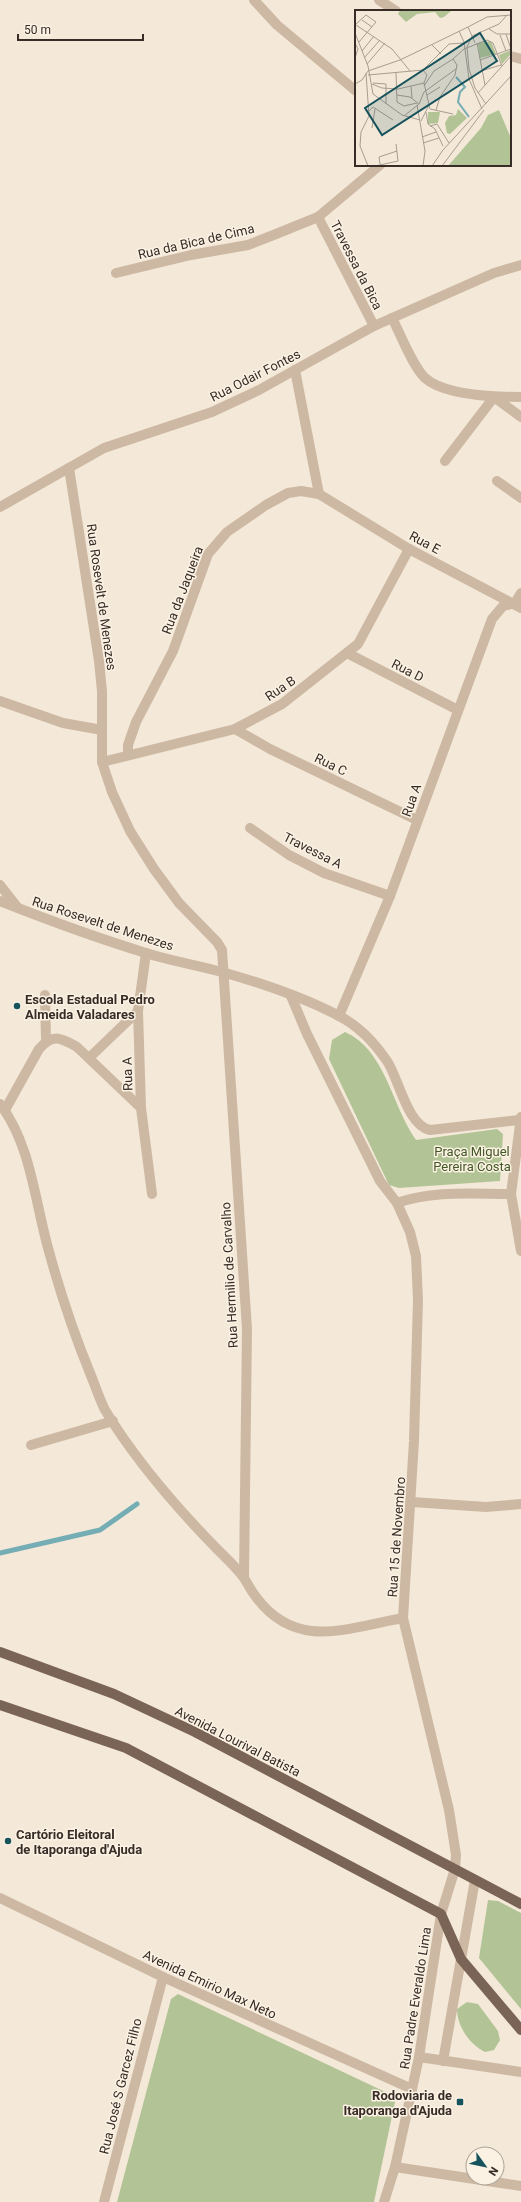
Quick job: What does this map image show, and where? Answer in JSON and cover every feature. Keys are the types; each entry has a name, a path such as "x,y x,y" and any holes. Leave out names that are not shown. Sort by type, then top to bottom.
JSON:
{"main road":[{"name":"Avenida Lourival Batista","path":"0,1652 114,1694 195,1732 521,1904"},
{"path":"0,1705 126,1748 441,1914 461,1959 521,2030"}],"street":[{"path":"254,0 277,25 355,90"},
{"path":"379,0 394,10"},
{"path":"511,56 521,59"},
{"name":"Rua da Bica de Cima","path":"116,273 191,255 248,245 318,217 379,166"},
{"name":"Travessa da Bica","path":"318,217 374,326"},
{"name":"Rua Odair Fontes","path":"0,508 104,448 212,412 295,370 374,326 494,273 521,265"},
{"path":"392,318 420,372 426,379 434,384 456,391 494,397 521,397"},
{"path":"295,370 318,494"},
{"path":"494,397 521,417"},
{"path":"444,461 494,397"},
{"name":"Rua Rosevelt de Menezes","path":"69,468 99,661 102,691 102,762 112,792 130,831 154,869 179,903 222,950 223,972"},
{"path":"496,481 521,498"},
{"name":"Rua da Jaqueira","path":"128,755 128,745 136,722 172,651 208,554 214,545 227,532 266,505 288,493 301,491 318,494"},
{"name":"Rua E","path":"318,494 409,549 518,606"},
{"name":"Rua B","path":"102,762 235,729 282,704 358,644 409,549"},
{"path":"518,606 521,593"},
{"name":"Rua A","path":"339,1016 390,896 492,619 503,606 518,606"},
{"name":"Rua D","path":"347,653 458,710"},
{"path":"0,701 63,723 102,730"},
{"name":"Rua C","path":"235,729 270,749 417,820"},
{"name":"Travessa A","path":"250,828 288,855 324,873 390,896"},
{"path":"0,885 18,908"},
{"name":"Rua Rosevelt de Menezes","path":"0,901 146,953 223,972 291,996"},
{"name":"Rua A","path":"146,953 138,1011 141,1108 152,1194"},
{"name":"Rua Hermilio de Carvalho","path":"223,972 247,1329 244,1577"},
{"path":"45,995 46,1040 2,1107 16,1132 26,1160 49,1253 71,1325 105,1408 138,1458 174,1504 244,1577 256,1597 275,1618 291,1626 312,1632 326,1632 403,1618"},
{"path":"291,996 339,1016 362,1030 388,1062 413,1118 424,1129 430,1130 520,1119 511,1194 521,1251"},
{"path":"291,996 307,1034 380,1181 397,1203 412,1198 446,1194 511,1194"},
{"path":"89,1058 138,1011"},
{"path":"46,1040 56,1038 65,1040 77,1046 141,1108"},
{"name":"Rua 15 de Novembro","path":"397,1203 410,1232 416,1256 418,1300 412,1502 403,1618 455,1838 455,1869"},
{"path":"31,1445 113,1421"},
{"path":"412,1502 486,1507 521,1504"},
{"name":"Rua Padre Everaldo Lima","path":"384,2202 395,2167 419,2057 441,1914 455,1869"},
{"path":"443,2061 475,1880"},
{"name":"Avenida Emirio Max Neto","path":"0,1898 163,1977 412,2089"},
{"name":"Rua José S Garcez Filho","path":"104,2202 163,1977"},
{"path":"419,2057 521,2072"},
{"path":"395,2167 521,2186"}],"green space":[{"name":"Praça Miguel Pereira Costa","path":"345,1032 359,1040 379,1065 408,1127 416,1140 497,1129 503,1134 500,1181 399,1188 389,1185 329,1059 332,1040"},
{"path":"488,1900 498,1901 521,1913 521,2009 479,1958"},
{"path":"178,1994 396,2097 374,2202 117,2202 171,1999"},
{"path":"467,2002 478,2004 498,2031 500,2040 494,2050 485,2052 479,2049 465,2034 459,2022 457,2009"}],"waterway":[{"path":"0,1553 100,1530 137,1504"}],"place":[{"name":"Escola Estadual Pedro Almeida Valadares","path":"17,1006"},
{"name":"Cartório Eleitoral de Itaporanga d'Ajuda","path":"8,1841"},
{"name":"Rodoviaria de Itaporanga d'Ajuda","path":"460,2102"}]}
